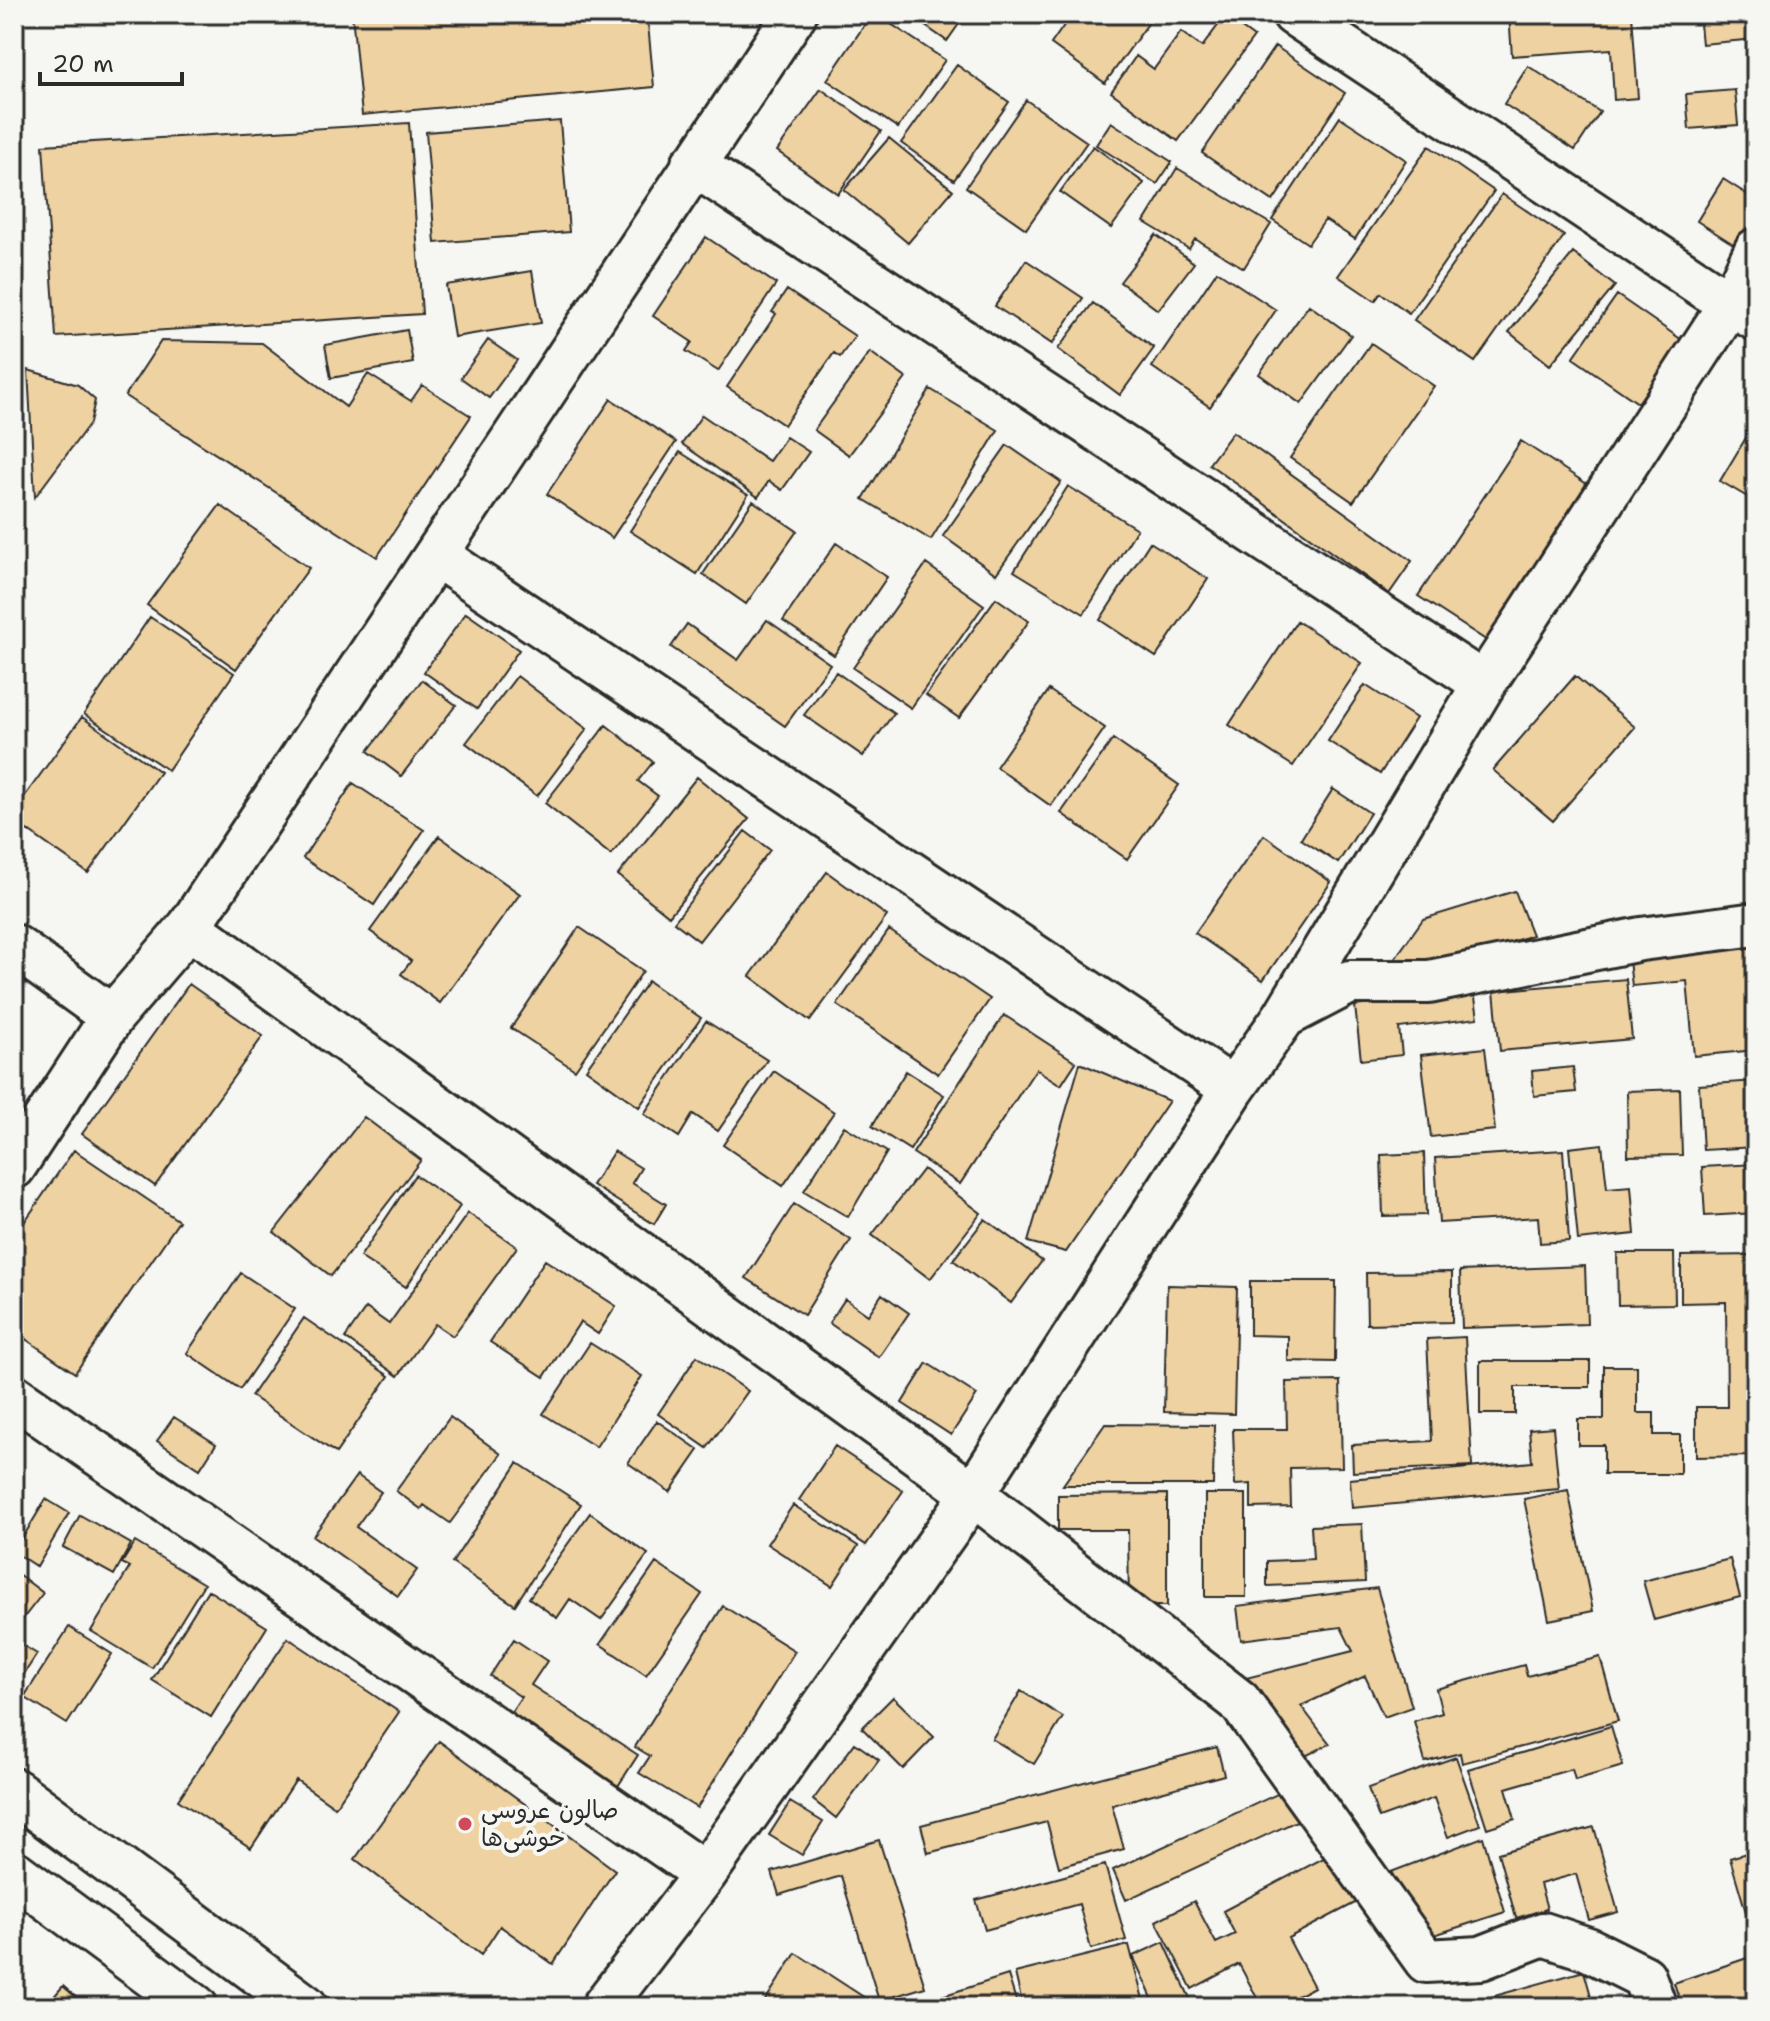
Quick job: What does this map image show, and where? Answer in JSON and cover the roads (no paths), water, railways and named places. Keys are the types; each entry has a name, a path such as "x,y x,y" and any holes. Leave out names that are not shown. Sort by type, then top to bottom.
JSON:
{"main road":[{"path":"14,1791 305,2007"},
{"path":"14,1873 195,2007"}],"street":[{"path":"14,1167 112,1017 189,927 795,14"},
{"path":"1294,14 1743,311"},
{"path":"693,164 1484,684"},
{"path":"603,2007 705,1874 973,1494 1233,1089 1284,1017 1484,684 1743,311 1756,250"},
{"path":"436,555 1233,1089"},
{"path":"1284,1017 1350,982 1429,982 1641,939 1756,924"},
{"path":"189,927 973,1494 1239,1701 1426,1961 1481,1958 1543,1934 1588,1949 1644,1977 1655,2007"},
{"path":"14,946 112,1017"},
{"path":"14,1396 705,1874"}],"place":[{"name":"صالون عروسی خوشی‌ها","path":"465,1824"}]}
